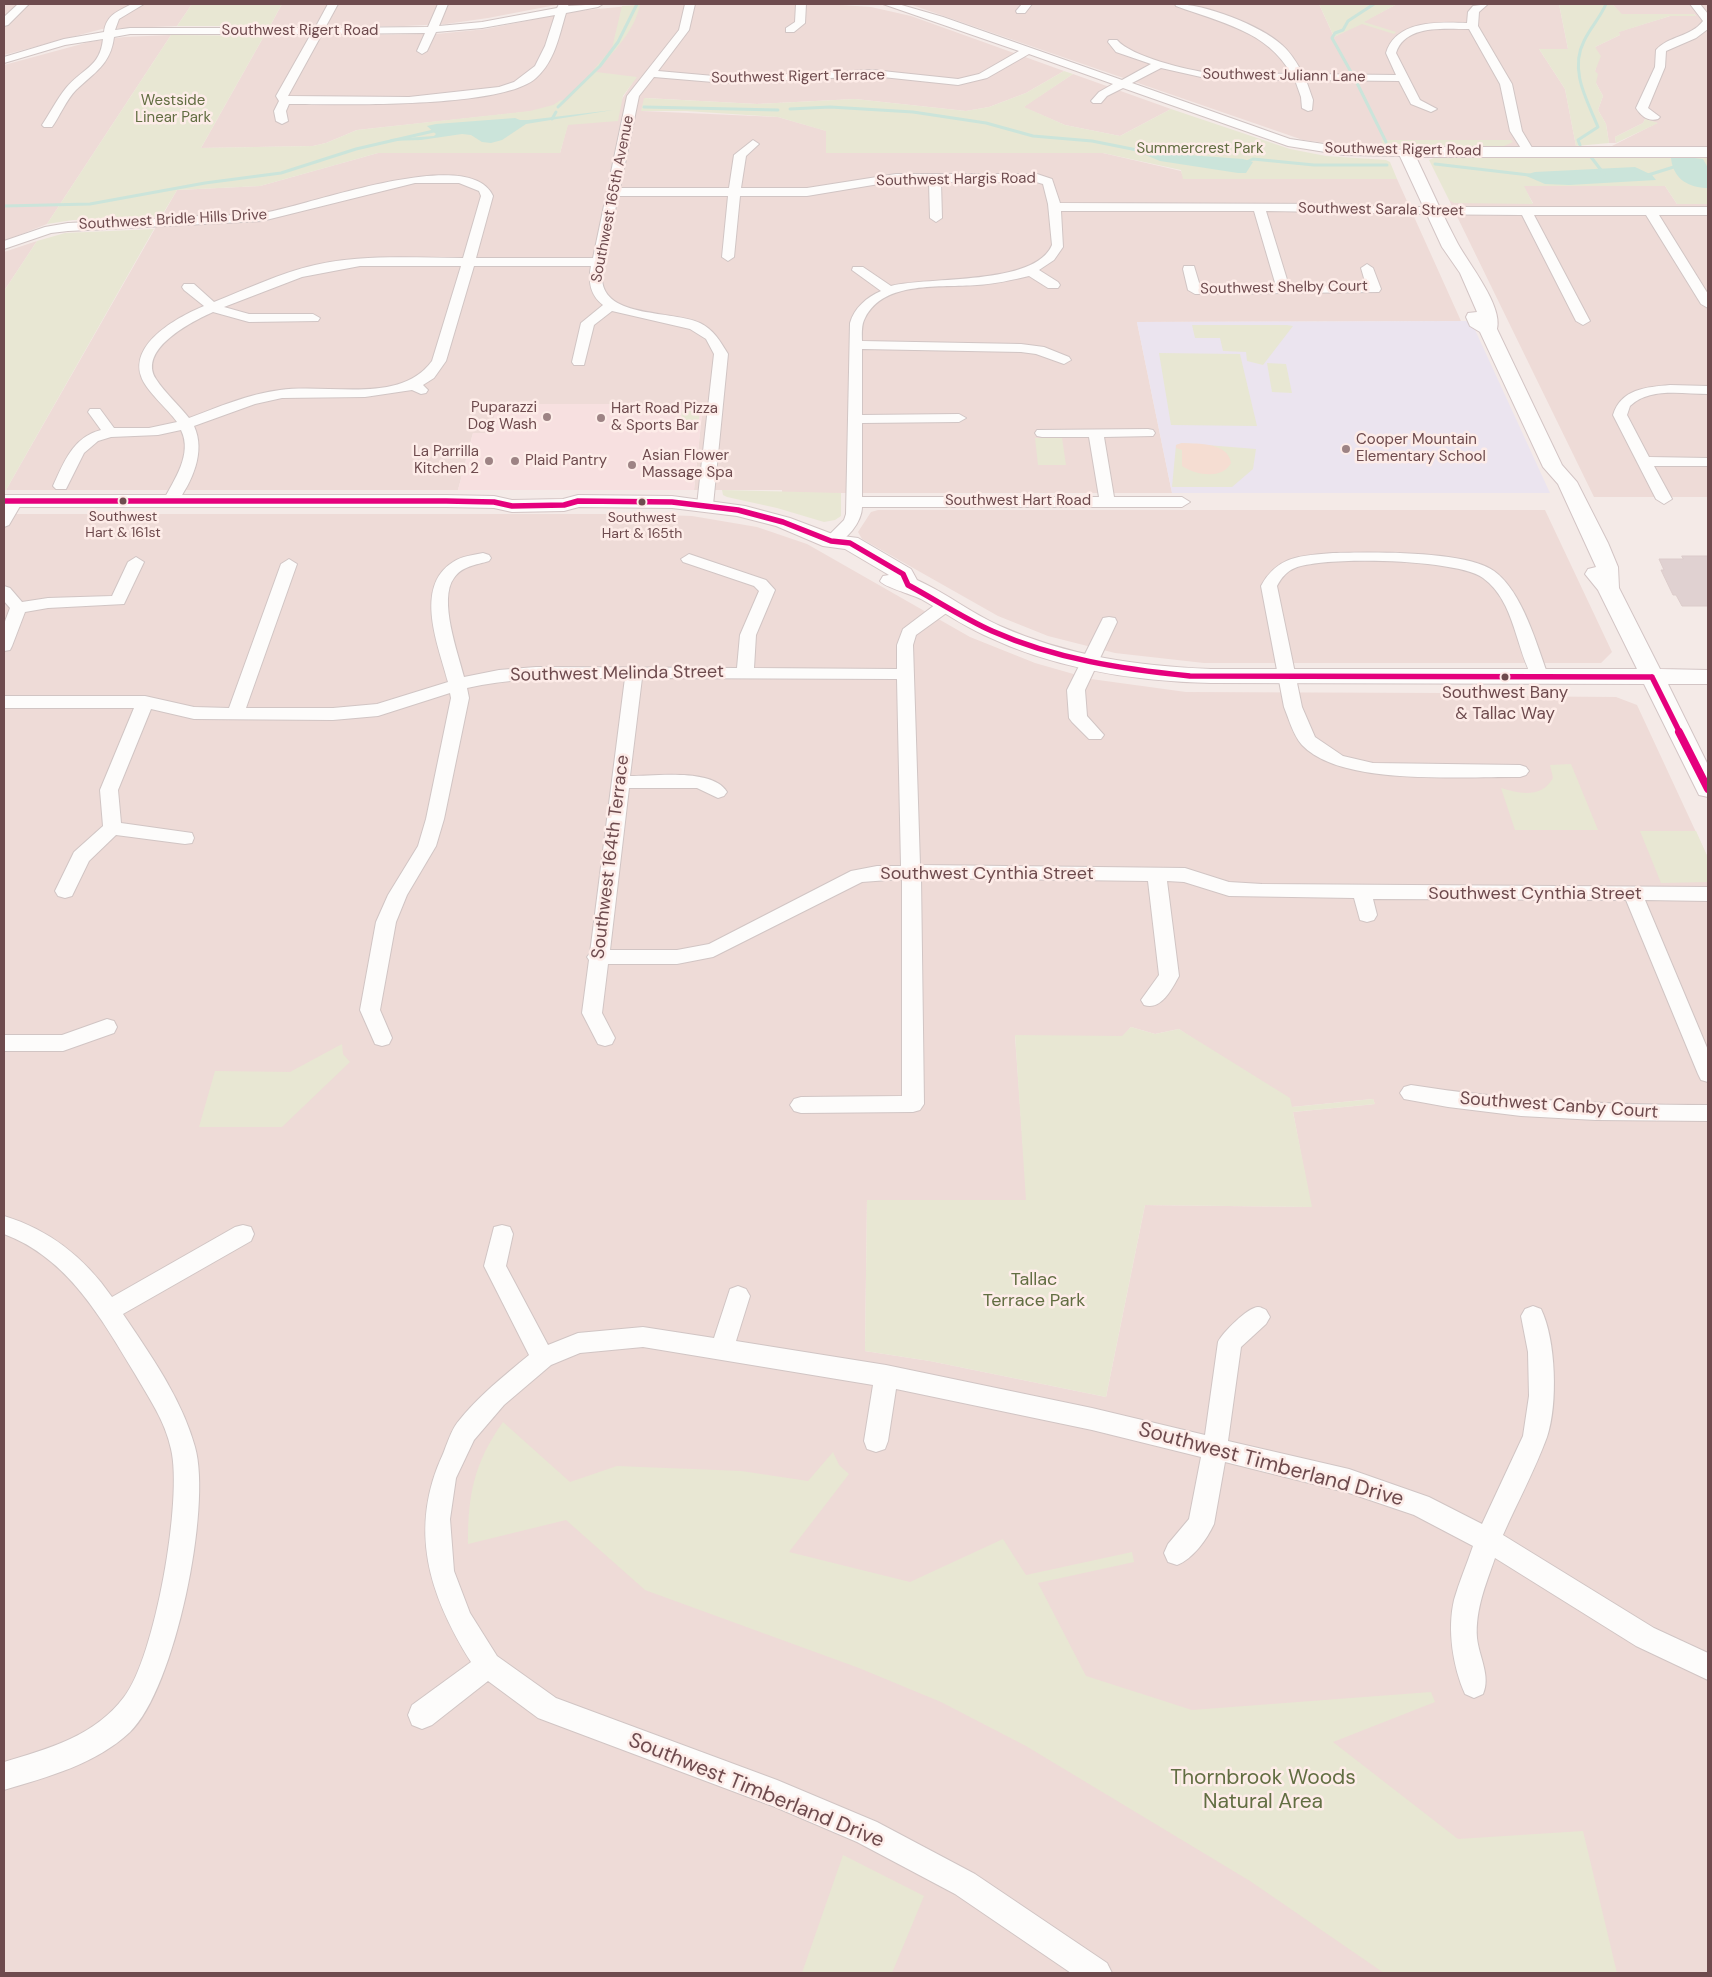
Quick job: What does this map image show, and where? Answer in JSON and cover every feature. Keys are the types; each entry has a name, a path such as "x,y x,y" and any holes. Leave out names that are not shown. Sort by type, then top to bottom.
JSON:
{"main road":[{"name":"Southwest Rigert Road","path":"1406,152 1708,152"},
{"path":"1406,152 1451,247 1448,258 1477,322 1488,330 1553,467 1552,483 1589,566 1608,588 1708,790"},
{"path":"10,501 494,502 512,506 564,505 578,501 705,505 768,518 832,541 840,550 893,582 908,585 992,631 1029,645 1088,662 1118,668 1190,676 1708,678"}],"street":[{"path":"4,23 24,4"},
{"path":"48,125 71,89 87,77 103,59 110,24 115,17 139,4"},
{"path":"285,101 282,96 333,4"},
{"path":"422,51 442,4"},
{"name":"Southwest Rigert Road","path":"4,60 64,42 108,34 148,30 430,30 482,25 563,6 598,4"},
{"name":"Southwest 165th Avenue","path":"690,4 684,30 633,96 595,280 596,291 601,299 610,306 628,312 695,325 709,333 718,342 721,354 705,505"},
{"path":"790,30 800,23 801,4"},
{"name":"Southwest Rigert Road","path":"888,4 903,5 1298,145 1344,151 1406,152"},
{"path":"1180,4 1244,26 1262,35 1288,56 1300,78 1308,99 1308,108"},
{"path":"1483,4 1476,8 1471,16 1473,26 1506,84 1516,131 1528,152"},
{"path":"1654,117 1645,113 1642,108 1660,67 1661,50 1672,43 1693,36 1708,22 1695,4"},
{"path":"285,101 409,100 501,90 516,86 528,80 549,56 563,6"},
{"path":"924,25 939,19"},
{"path":"1431,110 1415,102 1390,53 1391,46 1396,39 1416,30 1434,26 1473,26"},
{"name":"Southwest Juliann Lane","path":"1113,42 1120,50 1160,64 1210,76 1403,78"},
{"name":"Southwest Rigert Terrace","path":"649,73 725,80 873,73 958,82 983,76 1028,50"},
{"path":"1097,101 1103,94 1160,64"},
{"path":"282,121 280,112 285,101"},
{"path":"728,257 734,192 740,154 753,144"},
{"path":"935,178 936,218"},
{"name":"Southwest Hargis Road","path":"613,192 807,192 830,190 876,180 935,178 1044,179 1050,186 1058,247 1044,262 1031,271 990,281 920,283 890,291 864,308 859,316 855,346 855,502 851,522 832,541"},
{"name":"Southwest Bridle Hills Drive","path":"4,245 57,228 262,217 294,211 398,181 415,179 460,179 484,189 487,196 439,361 417,387 368,394 282,394 253,400 155,431 109,431"},
{"name":"Southwest Sarala Street","path":"1054,207 1344,208 1434,212 1708,211"},
{"path":"1259,208 1284,290"},
{"path":"1526,211 1583,321"},
{"path":"1650,211 1708,304"},
{"path":"171,501 191,460 194,440 187,422 147,376 146,363 149,354 170,330 214,307 288,277 339,265 360,262 599,262"},
{"name":"Southwest Shelby Court","path":"1189,269 1195,290 1374,290 1367,268"},
{"path":"858,270 890,291"},
{"path":"1031,271 1053,285"},
{"path":"189,287 214,307 231,314 256,318 313,318"},
{"path":"578,362 588,323 610,306"},
{"path":"855,346 1020,348 1039,350 1064,360"},
{"path":"1664,499 1620,415 1621,407 1625,400 1639,393 1708,390"},
{"path":"61,486 81,447 91,439 109,431 96,412"},
{"path":"854,419 959,418"},
{"path":"1042,433 1148,433"},
{"path":"1096,433 1107,502"},
{"path":"1644,462 1708,462"},
{"path":"4,522 10,501"},
{"name":"Southwest Hart Road","path":"855,502 1182,502"},
{"path":"382,1038 370,1010 386,922 398,895 427,846 435,819 458,709 459,684 442,623 440,594 451,569 463,563 483,558"},
{"path":"1520,770 1373,769 1337,760 1309,741 1300,726 1293,707 1289,677 1268,586 1275,574 1291,564 1312,558 1427,558 1462,563 1485,572 1506,592 1542,678"},
{"path":"689,559 760,583 767,590 748,636 745,673"},
{"path":"18,608 48,603 118,601 136,562"},
{"path":"235,715 254,657 268,626 289,564"},
{"path":"4,591 18,608"},
{"path":"801,1105 913,1104 911,872 905,645 909,633 946,605"},
{"path":"4,646 18,608"},
{"path":"1095,736 1078,718 1076,690 1109,622"},
{"name":"Southwest Melinda Street","path":"4,702 145,702 194,713 235,715 333,714 378,710 459,684 499,675 536,672 906,674"},
{"name":"Southwest 164th Terrace","path":"605,1038 592,1013 597,957 634,672"},
{"path":"112,828 109,790 145,702"},
{"path":"621,782 700,782 718,792"},
{"path":"112,828 185,838"},
{"path":"66,891 81,857 112,828"},
{"name":"Southwest Cynthia Street","path":"597,957 677,957 713,950 858,876 911,872 1185,874 1229,889 1362,893 1708,894"},
{"path":"1152,1000 1169,976 1157,874"},
{"path":"1362,893 1367,915"},
{"path":"1633,894 1708,1074"},
{"path":"4,1043 63,1043 107,1026"},
{"name":"Southwest Canby Court","path":"1411,1093 1446,1099 1620,1114 1708,1113"},
{"path":"4,1225 47,1245 83,1276 109,1310 166,1405 183,1448 188,1497 184,1540 155,1664 135,1706 99,1741 60,1760 4,1776"},
{"path":"109,1310 242,1234"},
{"path":"502,1234 495,1266 543,1358"},
{"path":"722,1349 738,1296"},
{"path":"1474,1685 1464,1638 1467,1601 1488,1540 1534,1436 1541,1396 1540,1352 1533,1316"},
{"path":"1177,1553 1201,1524 1215,1448 1230,1342 1258,1317"},
{"name":"Southwest Timberland Drive","path":"1097,1973 964,1884 867,1832 777,1794 548,1708 488,1665 460,1621 441,1571 437,1519 439,1499 448,1468 465,1432 496,1397 543,1358 578,1344 642,1337 886,1376 1092,1419 1349,1482 1412,1502 1488,1540 1645,1638 1708,1667"},
{"path":"876,1441 886,1376"},
{"path":"422,1715 488,1665"}],"shaded area":[{"path":"4,4 192,4 177,26 102,29 4,55"},
{"path":"282,4 561,4 446,24 404,26 270,26"},
{"path":"909,4 1319,4 1334,37 1397,4 1559,4 1568,49 1539,49 1565,89 1576,146 1358,147 1303,140"},
{"path":"1612,4 1708,4 1708,147 1610,147 1657,123 1645,119 1643,123 1615,137 1616,143 1609,143 1606,124 1598,110 1603,96 1596,83 1595,71 1598,60 1595,47 1620,35 1618,32 1670,16 1696,16 1694,14 1621,14"},
{"path":"640,5 841,5 871,7 911,16 1064,71 1026,93 989,107 966,111 855,99 757,104 645,98 642,111 778,117 827,131 827,153 1103,153 1181,171 1184,179 1397,179 1461,321 1137,322 1172,493 782,493 782,490 694,490 703,404 490,433 473,433 458,490 6,490 177,190 260,186 378,153 560,153 568,123 622,99 636,77 562,108 357,130 326,143 313,146 201,148 264,36 436,34 486,29 576,11"},
{"path":"171,35 47,224 4,241 4,65 89,42 124,37"},
{"path":"1073,74 1171,109 1120,136 1065,125 1023,107"},
{"path":"613,110 526,124 502,140 491,143 482,142 471,135 462,134 421,140 389,141 391,139 434,136 436,134 427,126 436,124 515,118 528,120"},
{"path":"1141,153 1243,159 1253,162 1246,173 1238,173 1160,161"},
{"path":"1677,156 1703,159 1708,168 1708,188 1688,184 1679,177 1672,165 1671,158"},
{"path":"1635,167 1652,175 1656,180 1569,185 1545,184 1524,175 1535,172"},
{"path":"1523,186 1665,186 1677,204 1708,204 1708,497 1594,497 1449,200 1533,203"},
{"path":"37,241 4,291 4,252"},
{"name":"Cooper Mountain Elementary School","path":"1471,321 1550,493 1172,493 1137,322"},
{"path":"497,404 703,404 694,490 458,490 473,433 490,433"},
{"path":"878,510 1545,510 1612,652 1601,663 1204,663 1115,653 1048,636 998,616 862,539 858,532 871,512"},
{"path":"4,514 637,514 692,516 757,527 807,544 970,637 1035,663 1091,679 1186,692 1442,693 1486,696 1616,697 1637,705 1708,858 1708,1973 4,1973","holes":["1131,1027 1155,1034 1179,1029 1292,1107 1373,1099 1375,1104 1293,1112 1311,1207 1145,1205 1106,1397 930,1361 865,1351 867,1200 1027,1200 1015,1036 1123,1036"]}],"green space":[{"path":"192,4 282,4 270,26 177,26"},
{"path":"1319,4 1397,4 1364,22 1396,32 1394,34 1362,24 1334,37"},
{"path":"1559,4 1612,4 1622,14 1694,14 1696,16 1670,16 1619,32 1620,35 1595,47 1601,56 1595,71 1598,74 1596,83 1603,96 1598,110 1606,124 1609,143 1576,146 1565,89 1539,49 1568,49"},
{"name":"Westside Linear Park","path":"640,5 628,33 596,72 637,77 623,96 618,121 568,125 560,153 378,153 260,186 177,190 161,217 73,220 47,224 171,35 264,36 201,148 313,146 326,143 357,130 530,111 553,105 561,100 567,101 612,48 622,6"},
{"name":"Summercrest Park","path":"1064,71 1073,74 1024,107 1065,125 1120,136 1171,109 1290,149 1326,156 1386,160 1390,162 1397,179 1183,179 1181,170 1103,153 826,153 826,131 778,117 686,111 641,111 644,98 757,104 855,99 966,111 989,107 1026,93"},
{"path":"1645,119 1658,123 1616,143 1615,137 1643,123"},
{"path":"1381,140 1511,140 1513,142 1504,146 1384,146"},
{"path":"1436,157 1708,157 1708,204 1677,204 1665,186 1524,186 1533,204 1454,203 1449,200 1429,160"},
{"path":"154,229 6,490 4,490 4,291 37,241 65,233"},
{"path":"1192,325 1293,326 1263,365 1247,361 1246,352 1223,351 1220,338 1195,338"},
{"path":"1159,353 1240,354 1257,426 1171,425"},
{"path":"1267,363 1286,364 1292,393 1272,392"},
{"path":"682,411 700,411 698,427 680,427"},
{"path":"1035,438 1062,438 1066,465 1038,465"},
{"path":"1182,443 1256,449 1253,469 1232,487 1172,487 1176,445"},
{"path":"722,490 841,493 841,516 835,520 824,522 777,508 727,497 723,495"},
{"path":"1571,764 1598,830 1515,830 1501,788 1523,793 1537,792 1543,789 1553,778 1550,765"},
{"path":"1640,831 1696,831 1708,858 1708,882 1661,883"},
{"name":"Tallac Terrace Park","path":"1131,1027 1155,1034 1179,1029 1290,1098 1292,1107 1373,1099 1375,1104 1293,1112 1312,1207 1145,1205 1106,1397 930,1361 865,1351 867,1200 1026,1200 1015,1035 1122,1036"},
{"path":"342,1044 343,1054 350,1062 282,1127 199,1127 215,1071 290,1072"},
{"name":"Thornbrook Woods Natural Area","path":"503,1422 570,1482 617,1466 741,1471 808,1481 833,1452 839,1465 849,1474 789,1552 910,1582 1003,1539 1026,1575 1132,1552 1134,1562 1038,1583 1086,1676 1192,1710 1431,1692 1435,1702 1333,1742 1458,1839 1583,1831 1617,1973 1384,1973 1250,1881 1026,1746 941,1702 859,1668 645,1590 566,1520 468,1544 471,1494 479,1465 485,1451"},
{"path":"843,1855 924,1896 892,1973 802,1973"}],"sand":[{"path":"1182,443 1204,444 1218,448 1229,456 1231,463 1222,472 1215,474 1194,472 1182,466 1182,450 1176,448 1176,445"}],"building":[{"path":"1682,556 1708,556 1708,606 1682,606 1676,595 1673,595 1661,570 1664,570 1659,559 1683,559"}],"waterway":[{"path":"558,107 600,66 618,42 637,4"},
{"path":"1351,72 1332,38 1335,33 1343,30 1348,21 1374,4"},
{"path":"1580,145 1578,140 1598,127 1581,85 1578,63 1580,52 1586,36 1606,4"},
{"path":"1356,81 1386,142"},
{"path":"644,107 778,110"},
{"path":"790,109 830,107 913,112 986,123 1033,136 1092,141 1152,153"},
{"path":"552,119 556,112"},
{"path":"4,206 90,204 205,183 281,173 356,149 438,130"},
{"path":"1591,157 1604,174"},
{"path":"1242,164 1253,159 1314,165 1387,165"},
{"path":"1435,164 1529,175"},
{"path":"1648,175 1677,166"}],"transit line":[{"path":"4,501 446,501 494,502 512,506 564,505 578,501 672,502 738,510 783,522 831,541 850,543 903,574 908,585 992,631 1016,641 1064,656 1114,666 1190,676 1652,677"},
{"path":"1652,677 1708,789"}],"place":[{"name":"Puparazzi Dog Wash","path":"547,417"},
{"name":"Hart Road Pizza & Sports Bar","path":"601,418"},
{"name":"Cooper Mountain Elementary School","path":"1346,449"},
{"name":"La Parrilla Kitchen 2","path":"489,461"},
{"name":"Plaid Pantry","path":"515,461"},
{"name":"Asian Flower Massage Spa","path":"632,465"},
{"name":"Southwest Hart & 161st","path":"123,501"},
{"name":"Southwest Hart & 165th","path":"642,502"},
{"name":"Southwest Bany & Tallac Way","path":"1505,677"}]}
